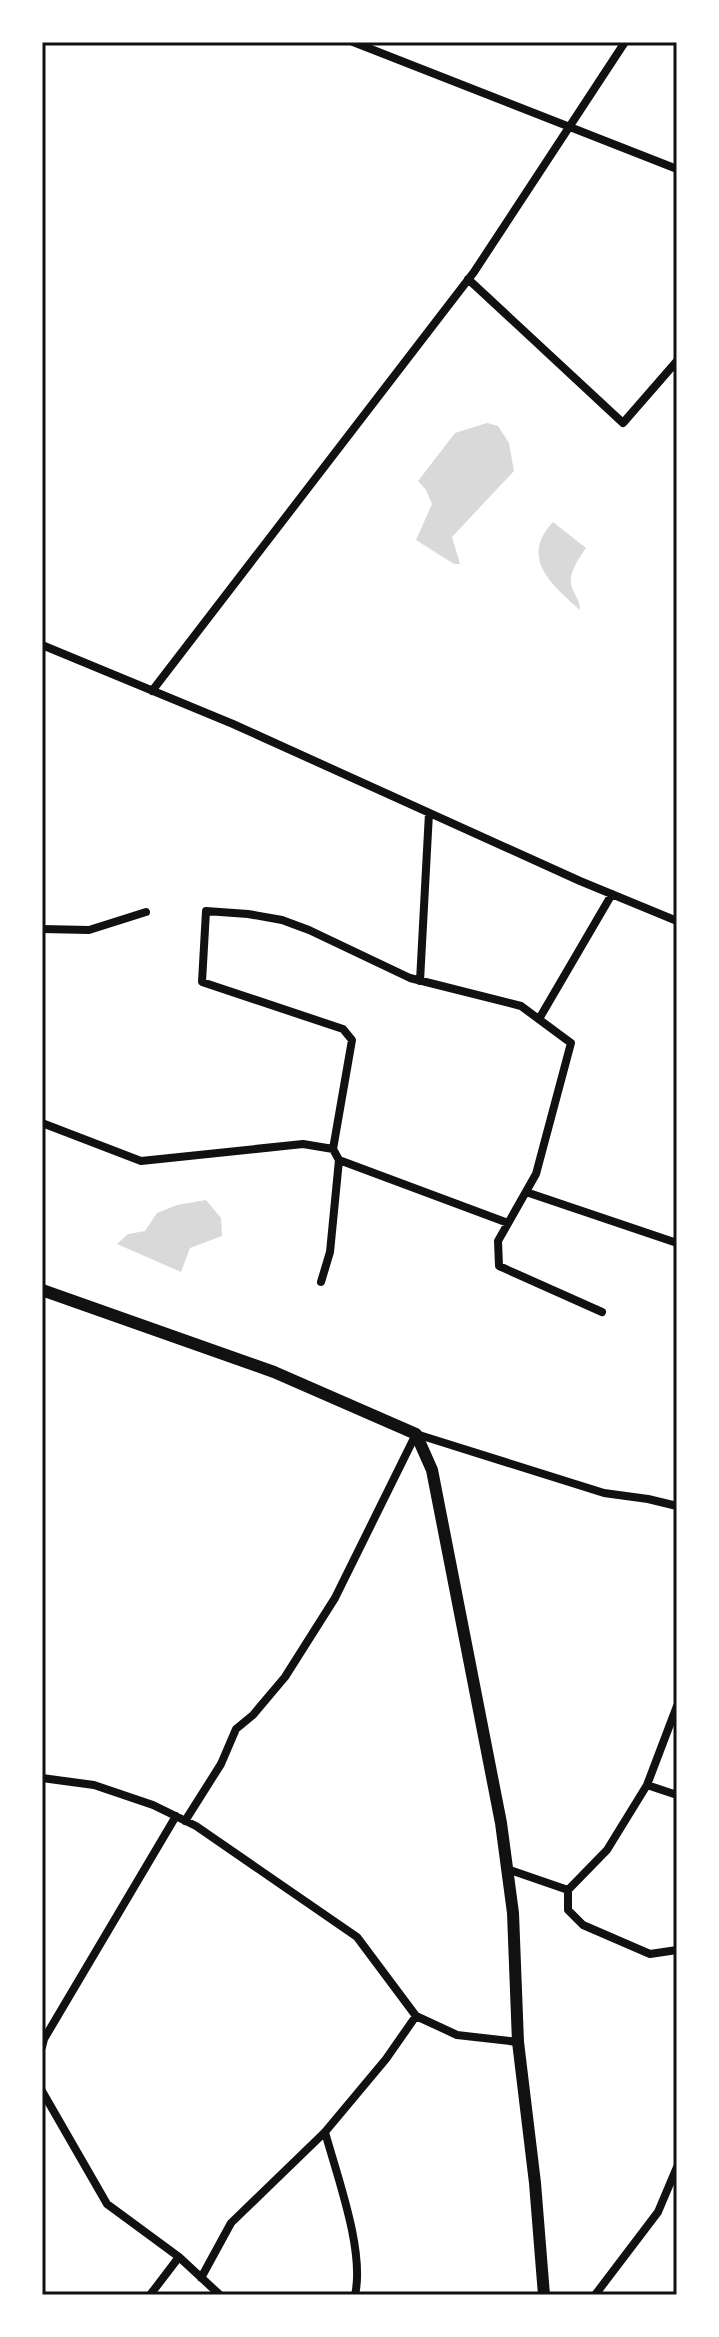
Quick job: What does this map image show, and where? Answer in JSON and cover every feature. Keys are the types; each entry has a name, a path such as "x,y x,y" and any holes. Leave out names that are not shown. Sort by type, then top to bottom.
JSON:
{"main road":[{"path":"42,1290 274,1372 416,1434 432,1470 498,1808 513,1913 518,2042 535,2183 544,2295"}],"street":[{"path":"353,42 677,169"},
{"path":"152,691 468,279 625,42"},
{"path":"468,279 623,423 677,361"},
{"path":"42,645 233,724 677,921"},
{"path":"420,981 429,813"},
{"path":"539,1019 612,894"},
{"path":"321,1282 330,1252 339,1160 333,1149 352,1040 343,1029 202,982 206,911 282,920 410,978 521,1006 571,1043 536,1174 498,1241 499,1266 602,1312"},
{"path":"42,929 89,930 146,912"},
{"path":"42,1123 141,1161 303,1144 333,1149"},
{"path":"339,1160 508,1223"},
{"path":"526,1192 677,1243"},
{"path":"185,1821 221,1764 236,1729 253,1715 285,1677 335,1598 416,1434 604,1493 677,1506"},
{"path":"677,1706 647,1785 607,1850 568,1890 568,1910 583,1925 650,1954 677,1950"},
{"path":"42,1778 94,1785 176,1816 357,1937 416,2016 457,2035 518,2042"},
{"path":"647,1785 677,1795"},
{"path":"42,2047 176,1816"},
{"path":"507,1869 568,1890"},
{"path":"201,2278 231,2223 325,2132 386,2059 416,2016"},
{"path":"42,2091 107,2204 179,2257 220,2295"},
{"path":"325,2132 356,2253 358,2283 355,2295"},
{"path":"595,2295 658,2212 677,2167"},
{"path":"150,2295 179,2257"}],"shaded area":[{"path":"487,423 498,426 509,443 514,471 452,537 460,564 454,564 416,540 432,504 418,481 455,433"},
{"path":"553,522 586,548 575,565 571,579 580,610 550,581 539,559 543,535"},
{"path":"206,1200 221,1218 222,1236 190,1248 181,1272 117,1244 128,1234 145,1231 157,1213 177,1205"}]}
